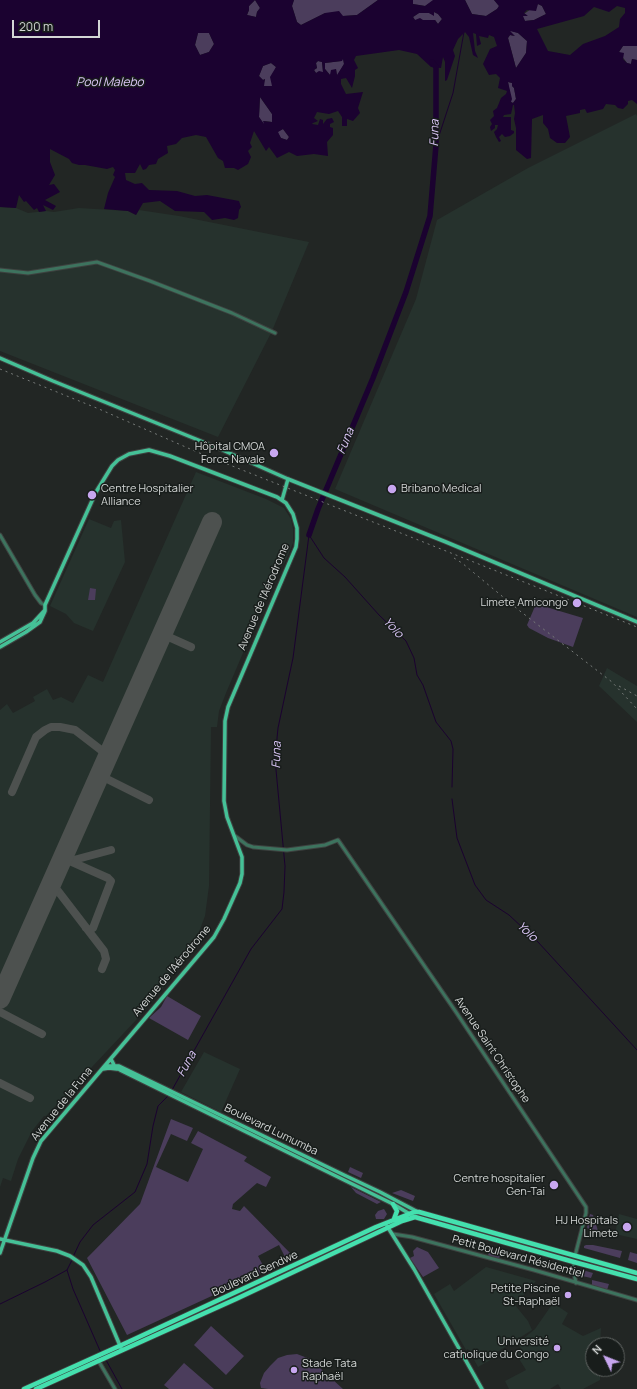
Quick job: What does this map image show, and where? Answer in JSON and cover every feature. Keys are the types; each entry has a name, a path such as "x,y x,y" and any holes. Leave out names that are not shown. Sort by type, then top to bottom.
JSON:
{"highway":[{"path":"393,1204 397,1211 394,1219"},
{"name":"Boulevard Lumumba","path":"410,1213 419,1212 637,1274"},
{"name":"Boulevard Sendwe","path":"122,1348 385,1223 410,1213"},
{"name":"Boulevard Lumumba","path":"415,1217 637,1279"},
{"name":"Boulevard Sendwe","path":"99,1358 402,1221 415,1217"},
{"path":"24,1389 99,1358"},
{"path":"36,1389 99,1358"}],"main road":[{"path":"0,358 218,448 288,479 637,622"},
{"path":"0,647 35,627 42,620 45,607 79,529 105,475 118,460 129,454 149,450 165,454 282,500 288,479"},
{"name":"Avenue de l’Aérodrome","path":"111,1059 220,928 240,882 242,874 242,857 227,817 224,801 225,721 233,697 296,547 298,539 296,522 290,509 282,500"},
{"path":"0,642 33,623 45,607"},
{"path":"114,1054 117,1067"},
{"path":"111,1059 117,1067"},
{"name":"Avenue de la Funa","path":"0,1253 32,1158 41,1141 111,1059"},
{"path":"105,1066 117,1067"},
{"path":"102,1070 117,1067"},
{"name":"Boulevard Lumumba","path":"117,1067 393,1204 415,1217"},
{"name":"Boulevard Lumumba","path":"175,1095 419,1212"},
{"path":"385,1223 393,1234 482,1389"},
{"path":"0,1239 57,1251 70,1256 87,1270 122,1348"}],"street":[{"path":"0,270 28,273 97,262 232,313 275,333"},
{"path":"0,535 35,596 45,607"},
{"name":"Avenue Saint Christophe","path":"235,836 247,845 277,850 325,845 338,840 456,1012 586,1207 586,1213 573,1269 576,1282"},
{"name":"Petit Boulevard Résidentiel","path":"393,1234 412,1237 637,1300"},
{"path":"99,1358 115,1389"}],"shaded area":[{"path":"255,0 260,8 256,17 247,15 249,6"},
{"path":"294,0 378,0 357,15 343,16 325,13 301,25 297,22 292,6"},
{"path":"413,0 433,1 425,6 413,4"},
{"path":"465,0 494,0 499,6 486,16 472,14"},
{"path":"538,4 542,6 546,14 534,20 525,21 522,16 527,15 524,14"},
{"path":"434,12 442,19 438,24 435,20 415,20 413,17 419,13 429,13 434,15"},
{"path":"509,30 518,33 527,41 526,53 516,68 508,38 510,35 514,36"},
{"path":"198,33 209,33 214,44 209,52 200,55 195,45"},
{"path":"623,46 637,46 637,60 632,59 631,64 627,63 619,52"},
{"path":"343,58 344,64 337,76 336,69 330,75 325,69 325,63 341,61"},
{"path":"318,61 322,62 323,72 316,73 314,70 317,68 316,63"},
{"path":"271,63 276,67 272,86 263,86 265,79 263,80 259,76 263,66"},
{"path":"508,82 512,83 514,88 516,99 513,103 511,102"},
{"path":"260,97 272,114 272,122 264,121 265,126 259,117"},
{"path":"636,114 637,617 335,489 416,299 437,220 528,168"},
{"path":"283,129 289,137 287,140 281,138 277,132"},
{"path":"0,207 16,208 28,213 46,211 54,212 79,208 128,211 136,215 139,210 179,216 309,242 272,331 218,437 0,351"},
{"path":"196,472 266,499 284,508 291,519 293,529 293,543 284,564 272,573 276,575 219,711 217,727 211,727 209,886 205,916 194,945 162,989 137,1019 46,1116 44,1116 32,1131 18,1159 11,1181 3,1178 0,1187 0,710 7,704 13,713 35,701 33,697 47,689 53,700 61,697 73,703 88,675 103,682"},
{"path":"89,519 111,528 114,521 121,520 125,562 93,631 74,623 66,614 50,606"},
{"path":"90,588 96,589 95,600 88,600"},
{"path":"536,604 583,618 573,647 548,638 529,628 527,625"},
{"path":"607,668 637,686 637,722 599,686"},
{"path":"167,996 201,1016 188,1040 149,1018 161,1007"},
{"path":"204,1052 240,1069 221,1112 181,1092"},
{"path":"171,1119 193,1128 187,1141 171,1134 156,1167 188,1182 203,1149 191,1143 198,1131 247,1157 244,1161 271,1177 266,1187 257,1183 233,1204 232,1209 240,1211 244,1206 293,1256 286,1259 279,1245 258,1256 266,1271 127,1335 87,1258 140,1204"},
{"path":"350,1167 363,1173 361,1178 348,1172"},
{"path":"351,1187 381,1202 377,1204 356,1193"},
{"path":"401,1190 415,1196 413,1201 392,1193"},
{"path":"384,1209 387,1214 384,1219 376,1219 375,1215 378,1211"},
{"path":"590,1214 593,1215 594,1218 592,1219 595,1225 596,1224 598,1231 588,1229 587,1227"},
{"name":"HJ Hospitals Limete","path":"619,1214 637,1219 637,1239 615,1234"},
{"path":"586,1245 622,1251 620,1258 584,1248"},
{"path":"417,1247 428,1252 439,1268 423,1277 410,1258 414,1256 413,1251"},
{"path":"489,1250 501,1252 499,1259 488,1256"},
{"path":"630,1252 637,1254 637,1263 628,1260"},
{"path":"486,1267 536,1281 515,1305 528,1321 532,1330 492,1355 494,1358 478,1367 468,1349 466,1350 434,1294 450,1284 454,1291"},
{"path":"579,1269 593,1273 591,1278 578,1275 576,1272"},
{"path":"592,1280 609,1284 607,1290 592,1285"},
{"name":"Université catholique du Congo","path":"553,1303 568,1313 562,1324 583,1336 601,1328 600,1337 585,1337 585,1377 600,1377 600,1380 583,1389 561,1389 558,1384 550,1389 509,1389 505,1381 526,1370 516,1354 522,1350 518,1343 535,1329"},
{"path":"211,1326 244,1356 226,1375 194,1345"},
{"name":"Stade Tata Raphaël","path":"297,1354 310,1359 343,1389 261,1388 260,1383 264,1373 278,1358"},
{"path":"184,1363 214,1389 169,1389 164,1385"}],"water":[{"name":"Pool Malebo","path":"0,0 255,0 294,0 292,6 297,22 301,25 325,13 339,11 343,16 357,15 378,0 413,0 413,4 425,6 433,0 465,0 472,14 486,16 499,6 494,0 637,0 637,46 623,46 619,52 624,53 623,59 627,63 631,64 632,59 637,60 637,104 632,100 628,101 628,104 623,109 618,108 615,105 606,104 603,109 587,113 585,109 580,110 580,113 566,116 570,137 565,143 557,143 550,138 548,129 543,123 543,115 532,119 531,158 527,159 516,150 514,105 511,114 504,115 503,117 511,117 511,130 514,131 514,133 505,137 502,134 499,137 501,141 499,142 494,132 498,125 495,125 495,128 491,131 490,127 492,124 490,120 494,116 493,111 497,108 501,98 507,91 498,88 500,78 496,74 489,75 483,64 490,49 497,46 494,37 489,35 488,38 479,36 481,44 477,46 476,34 473,33 475,51 478,58 473,55 469,37 465,32 458,39 453,50 455,56 447,80 445,81 445,62 443,57 441,68 431,67 417,54 399,50 356,56 354,60 358,68 355,70 352,88 346,78 341,79 341,84 346,94 363,92 358,108 360,113 353,121 347,119 347,126 342,126 342,117 338,111 329,114 317,112 314,118 318,121 312,124 318,125 320,119 323,120 323,124 327,119 332,118 334,122 330,124 330,127 333,128 333,135 327,142 328,156 314,154 297,156 289,152 277,158 269,147 266,151 254,131 250,143 252,147 248,151 251,157 248,164 238,170 234,168 225,168 223,161 218,158 206,137 196,135 182,138 176,144 167,146 168,153 158,159 156,164 149,165 143,170 140,164 135,173 125,173 126,180 135,184 142,183 149,190 177,191 195,196 207,195 239,201 241,207 238,218 234,220 225,218 212,220 204,212 175,211 160,201 143,203 136,215 128,211 104,209 108,193 115,177 113,175 115,170 113,167 107,169 72,163 69,159 50,149 50,162 55,175 49,185 54,184 60,192 45,200 56,206 53,210 43,205 46,211 39,212 37,208 34,210 26,201 24,202 19,195 16,208 0,207","holes":["255,0 260,8 256,17 247,15 249,6","538,4 542,6 546,14 534,20 525,21 523,16 528,16 524,13 527,10 536,11","617,6 625,8 625,13 620,19 619,27 605,36 583,44 570,55 548,51 537,29 584,16 594,7 609,12","434,12 442,19 438,24 435,20 423,20 420,18 415,20 413,17 419,13 429,13 434,16","510,31 518,33 527,41 526,53 516,68 508,38 510,35 515,36","198,33 209,33 214,44 209,52 200,55 195,45","343,59 344,64 337,75 336,69 331,70 330,75 325,69 325,63 342,61","318,61 322,62 323,72 319,71 316,73 314,70 317,68 316,63","271,63 276,67 270,77 272,86 264,86 265,79 263,80 259,76 263,66","508,82 512,83 514,88 516,99 513,103 511,102 512,99","260,97 272,114 272,122 263,121 264,124 259,117","283,129 289,137 287,140 281,138 278,132"]}],"waterway":[{"path":"435,148 453,93 464,32"},
{"name":"Funa","path":"309,535 318,509 373,378 406,292 430,216 436,145 436,67 432,62"},
{"name":"Yolo","path":"309,535 324,558 345,577 379,615 406,641 414,658 417,675 423,685 436,722 451,741 453,749 452,787"},
{"name":"Funa","path":"172,1090 251,949 282,909 285,866 275,759 278,728 293,658 309,535"},
{"name":"Yolo","path":"452,799 457,838 475,885 486,900 509,915 538,942 637,1050"},
{"name":"Funa","path":"73,1257 80,1242 93,1225 135,1192 147,1164 158,1106 168,1096"},
{"name":"Funa","path":"72,1260 67,1270 73,1289 101,1353"},
{"path":"0,1304 67,1270"},
{"name":"Funa","path":"106,1360 122,1389"}],"taxiway":[{"path":"162,634 191,647"},
{"path":"12,792 36,737 51,727 75,730 101,750 109,753"},
{"path":"99,775 149,800"},
{"path":"70,861 111,850"},
{"path":"63,858 108,878 111,881 93,928 89,930 86,928"},
{"path":"50,886 58,891 104,951 106,959 102,969"},
{"path":"0,1012 42,1034"},
{"path":"0,1083 30,1098"}],"runway":[{"path":"0,999 212,522"}],"railway":[{"path":"0,369 99,409 197,452 637,627"},
{"path":"454,558 612,682 637,709"},
{"path":"619,686 637,696"}],"place":[{"name":"Hôpital CMOA Force Navale","path":"274,453"},
{"name":"Bribano Medical","path":"392,489"},
{"name":"Centre Hospitalier Alliance","path":"92,495"},
{"name":"Limete Amicongo","path":"577,603"},
{"name":"Centre hospitalier Gen-Tai","path":"554,1185"},
{"name":"HJ Hospitals Limete","path":"627,1227"},
{"name":"Petite Piscine St-Raphaël","path":"568,1295"},
{"name":"Université catholique du Congo","path":"557,1348"},
{"name":"Stade Tata Raphaël","path":"294,1370"}]}
